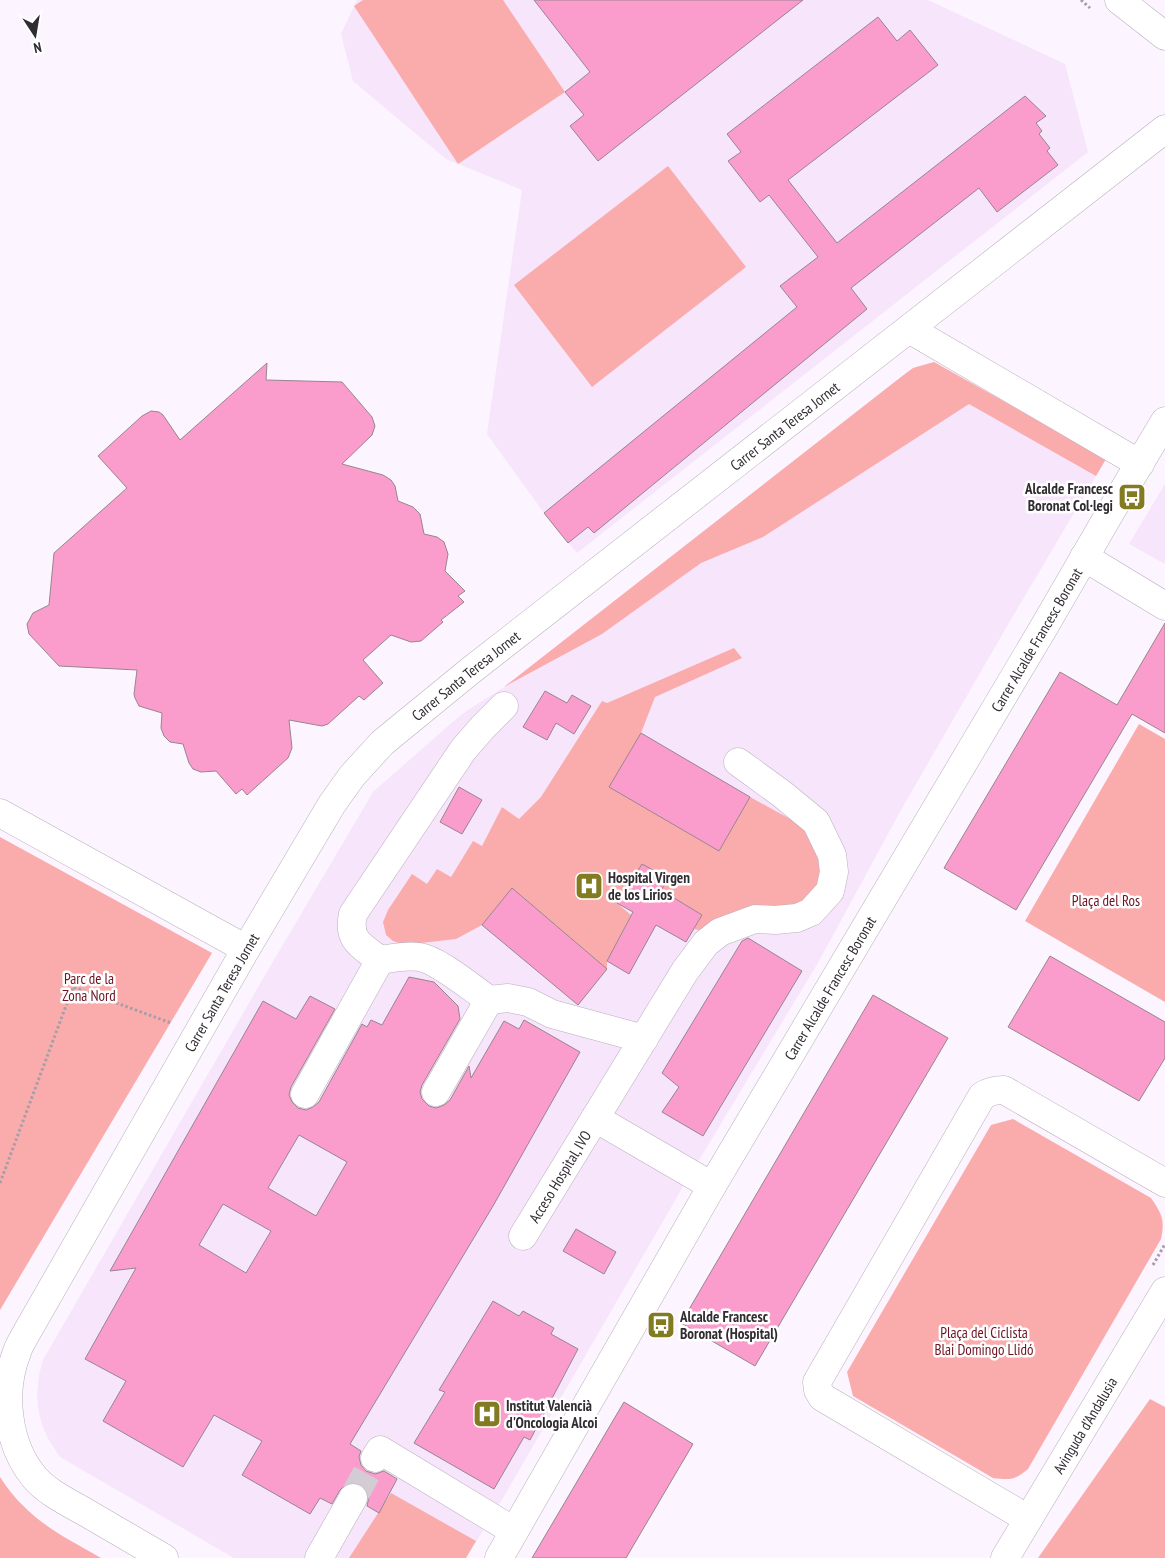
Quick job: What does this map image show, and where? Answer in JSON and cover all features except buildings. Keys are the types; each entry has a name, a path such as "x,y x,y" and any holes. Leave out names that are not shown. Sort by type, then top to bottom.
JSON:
{"street":[{"path":"1119,0 1165,36"},
{"name":"Carrer Santa Teresa Jornet","path":"164,1558 52,1493 35,1479 15,1441 10,1421 9,1385 17,1352 246,949 332,804 352,776 382,743 470,671 1165,130"},
{"path":"909,329 1140,464"},
{"name":"Carrer Alcalde Francesc Boronat","path":"499,1558 712,1186 1165,421"},
{"path":"1084,557 1165,606"},
{"path":"504,706 463,750 353,914 351,931 355,942 380,960 420,957 433,961 489,1000 508,998 528,1002 552,1014 649,1029"},
{"name":"Acceso Hospital, IVO","path":"523,1236 649,1029 706,943 720,932 755,919 797,918 811,912 830,891 834,872 832,855 816,822 738,762"},
{"path":"0,813 246,949"},
{"path":"305,1094 380,960"},
{"path":"436,1092 489,1000"},
{"path":"1028,1519 822,1397 818,1390 817,1382 982,1096 992,1090 1004,1090 1165,1183"},
{"name":"Acceso Hospital, IVO","path":"595,1118 712,1186"},
{"name":"Avinguda d'Andalusia","path":"1005,1558 1165,1291"},
{"path":"375,1458 380,1450 514,1531"},
{"path":"319,1558 353,1498"}],"path":[{"path":"0,1184 73,987 198,1033"}],"shaded area":[{"path":"357,0 928,0 1065,64 1088,152 577,553 544,513 487,434 522,190 446,159 353,81 341,34"},
{"name":"Hospital Virgen de los Lirios","path":"934,362 1106,459 901,810 819,961 684,1185 503,1498 466,1558 234,1558 60,1457 42,1425 38,1408 37,1394 43,1360 373,792 462,714 504,687 901,377 913,368"},
{"path":"1165,484 1165,564 1129,544"}],"green space":[{"path":"363,0 503,0 565,92 458,164 354,6"},
{"path":"668,166 746,267 592,387 514,285"},
{"path":"934,362 1106,459 1096,476 969,404 763,537 701,563 602,634 504,687 901,377 913,368"},
{"path":"734,648 742,658 655,697 641,733 609,787 719,851 750,797 801,825 820,848 829,871 806,905 703,931 694,929 702,915 661,890 642,865 617,903 631,915 607,961 607,969 512,888 482,925 456,939 404,945 393,941 386,935 383,922 388,910 412,874 427,884 437,869 451,877 473,841 482,846 502,807 519,819 541,797 602,701 607,703"},
{"name":"Plaça del Ros","path":"1139,724 1165,739 1165,1002 1025,921"},
{"name":"Parc de la Zona Nord","path":"0,837 212,953 0,1310"},
{"name":"Plaça del Ciclista Blai Domingo Llidó","path":"1013,1119 1151,1198 1160,1213 1163,1227 1161,1239 1028,1469 1016,1477 1004,1479 993,1478 853,1396 847,1372 991,1125"},
{"path":"1150,1399 1165,1407 1165,1558 1038,1558"},
{"path":"0,1477 10,1492 33,1515 58,1533 101,1558 0,1558"},
{"path":"391,1493 476,1541 466,1558 349,1558"}],"tunnel":[{"path":"353,1498 375,1458"}],"place":[{"name":"Alcalde Francesc Boronat Col·legi","path":"1132,497"},
{"name":"Hospital Virgen de los Lirios","path":"589,886"},
{"name":"Alcalde Francesc Boronat (Hospital)","path":"661,1325"},
{"name":"Institut Valencià d'Oncologia Alcoi","path":"487,1414"}]}
